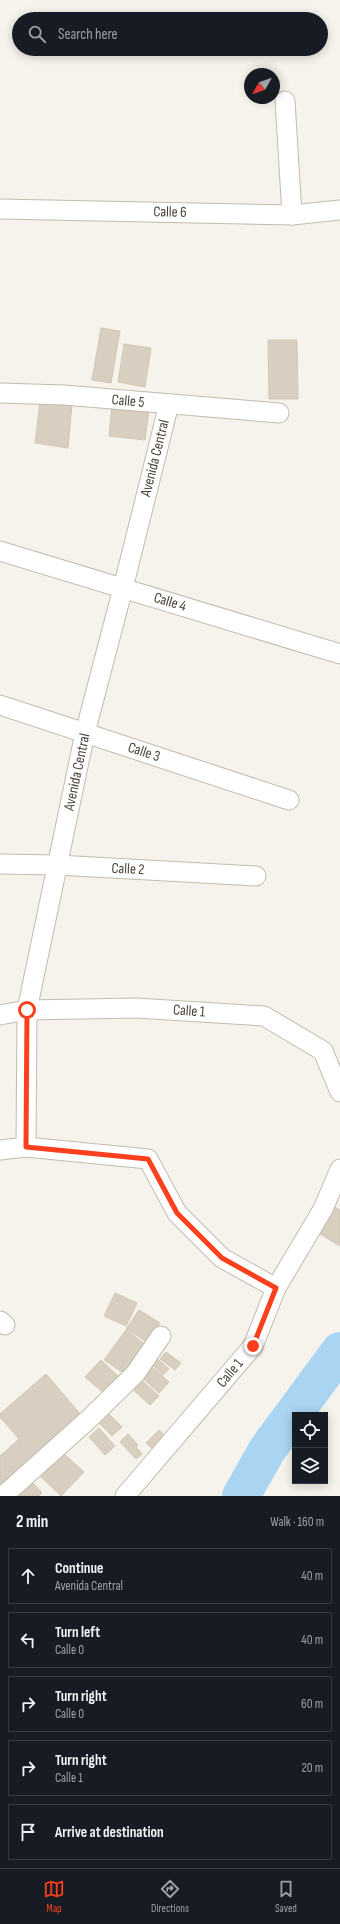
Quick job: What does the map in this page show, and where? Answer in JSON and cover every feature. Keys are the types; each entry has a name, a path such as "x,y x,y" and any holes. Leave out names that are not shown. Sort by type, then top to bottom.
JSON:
{"street":[{"path":"285,101 292,215"},
{"name":"Calle 6","path":"0,209 292,215 340,210"},
{"name":"Calle 5","path":"0,393 64,395 280,413"},
{"name":"Avenida Central","path":"26,1147 27,1010 85,733 123,588 168,404"},
{"name":"Calle 4","path":"0,551 340,654"},
{"name":"Calle 3","path":"0,705 289,800"},
{"name":"Calle 2","path":"0,864 57,865 256,876"},
{"name":"Calle 1","path":"0,1015 27,1010 136,1008 264,1016 323,1051 340,1092"},
{"path":"0,1150 26,1147 148,1159 177,1213 222,1258 276,1288"},
{"name":"Calle 1","path":"125,1496 253,1346 276,1288 323,1209 340,1169"},
{"path":"3,1496 90,1418 135,1374 161,1336"}],"building":[{"path":"101,328 120,331 111,383 92,380"},
{"path":"268,340 297,340 298,399 269,399"},
{"path":"124,344 151,348 145,387 118,382"},
{"path":"40,401 72,405 68,448 35,443"},
{"path":"112,405 149,409 145,440 109,436"},
{"path":"335,1207 340,1210 340,1246 320,1234"},
{"path":"115,1293 137,1303 126,1326 104,1316"},
{"path":"139,1310 160,1323 147,1342 126,1329"},
{"path":"126,1330 146,1345 125,1374 104,1360"},
{"path":"166,1352 181,1363 175,1370 160,1359"},
{"path":"154,1356 169,1369 163,1375 149,1361"},
{"path":"101,1360 121,1379 106,1395 85,1377"},
{"path":"148,1363 169,1382 159,1393 138,1374"},
{"path":"46,1374 82,1416 2,1486 0,1483 0,1456 19,1439 0,1417 0,1414"},
{"path":"137,1376 159,1396 150,1405 128,1385"},
{"path":"105,1410 122,1427 112,1436 96,1420"},
{"path":"99,1428 115,1446 105,1455 89,1437"},
{"path":"159,1430 171,1441 158,1454 146,1443"},
{"path":"128,1434 138,1445 136,1447 142,1454 136,1459 120,1442"},
{"path":"63,1453 84,1472 61,1496 40,1476"},
{"path":"30,1480 42,1493 39,1496 14,1496"}],"waterway":[{"path":"241,1496 267,1450 340,1351"}],"route":[{"path":"27,1010 26,1147 148,1159 177,1213 222,1258 276,1288 253,1346"}]}
